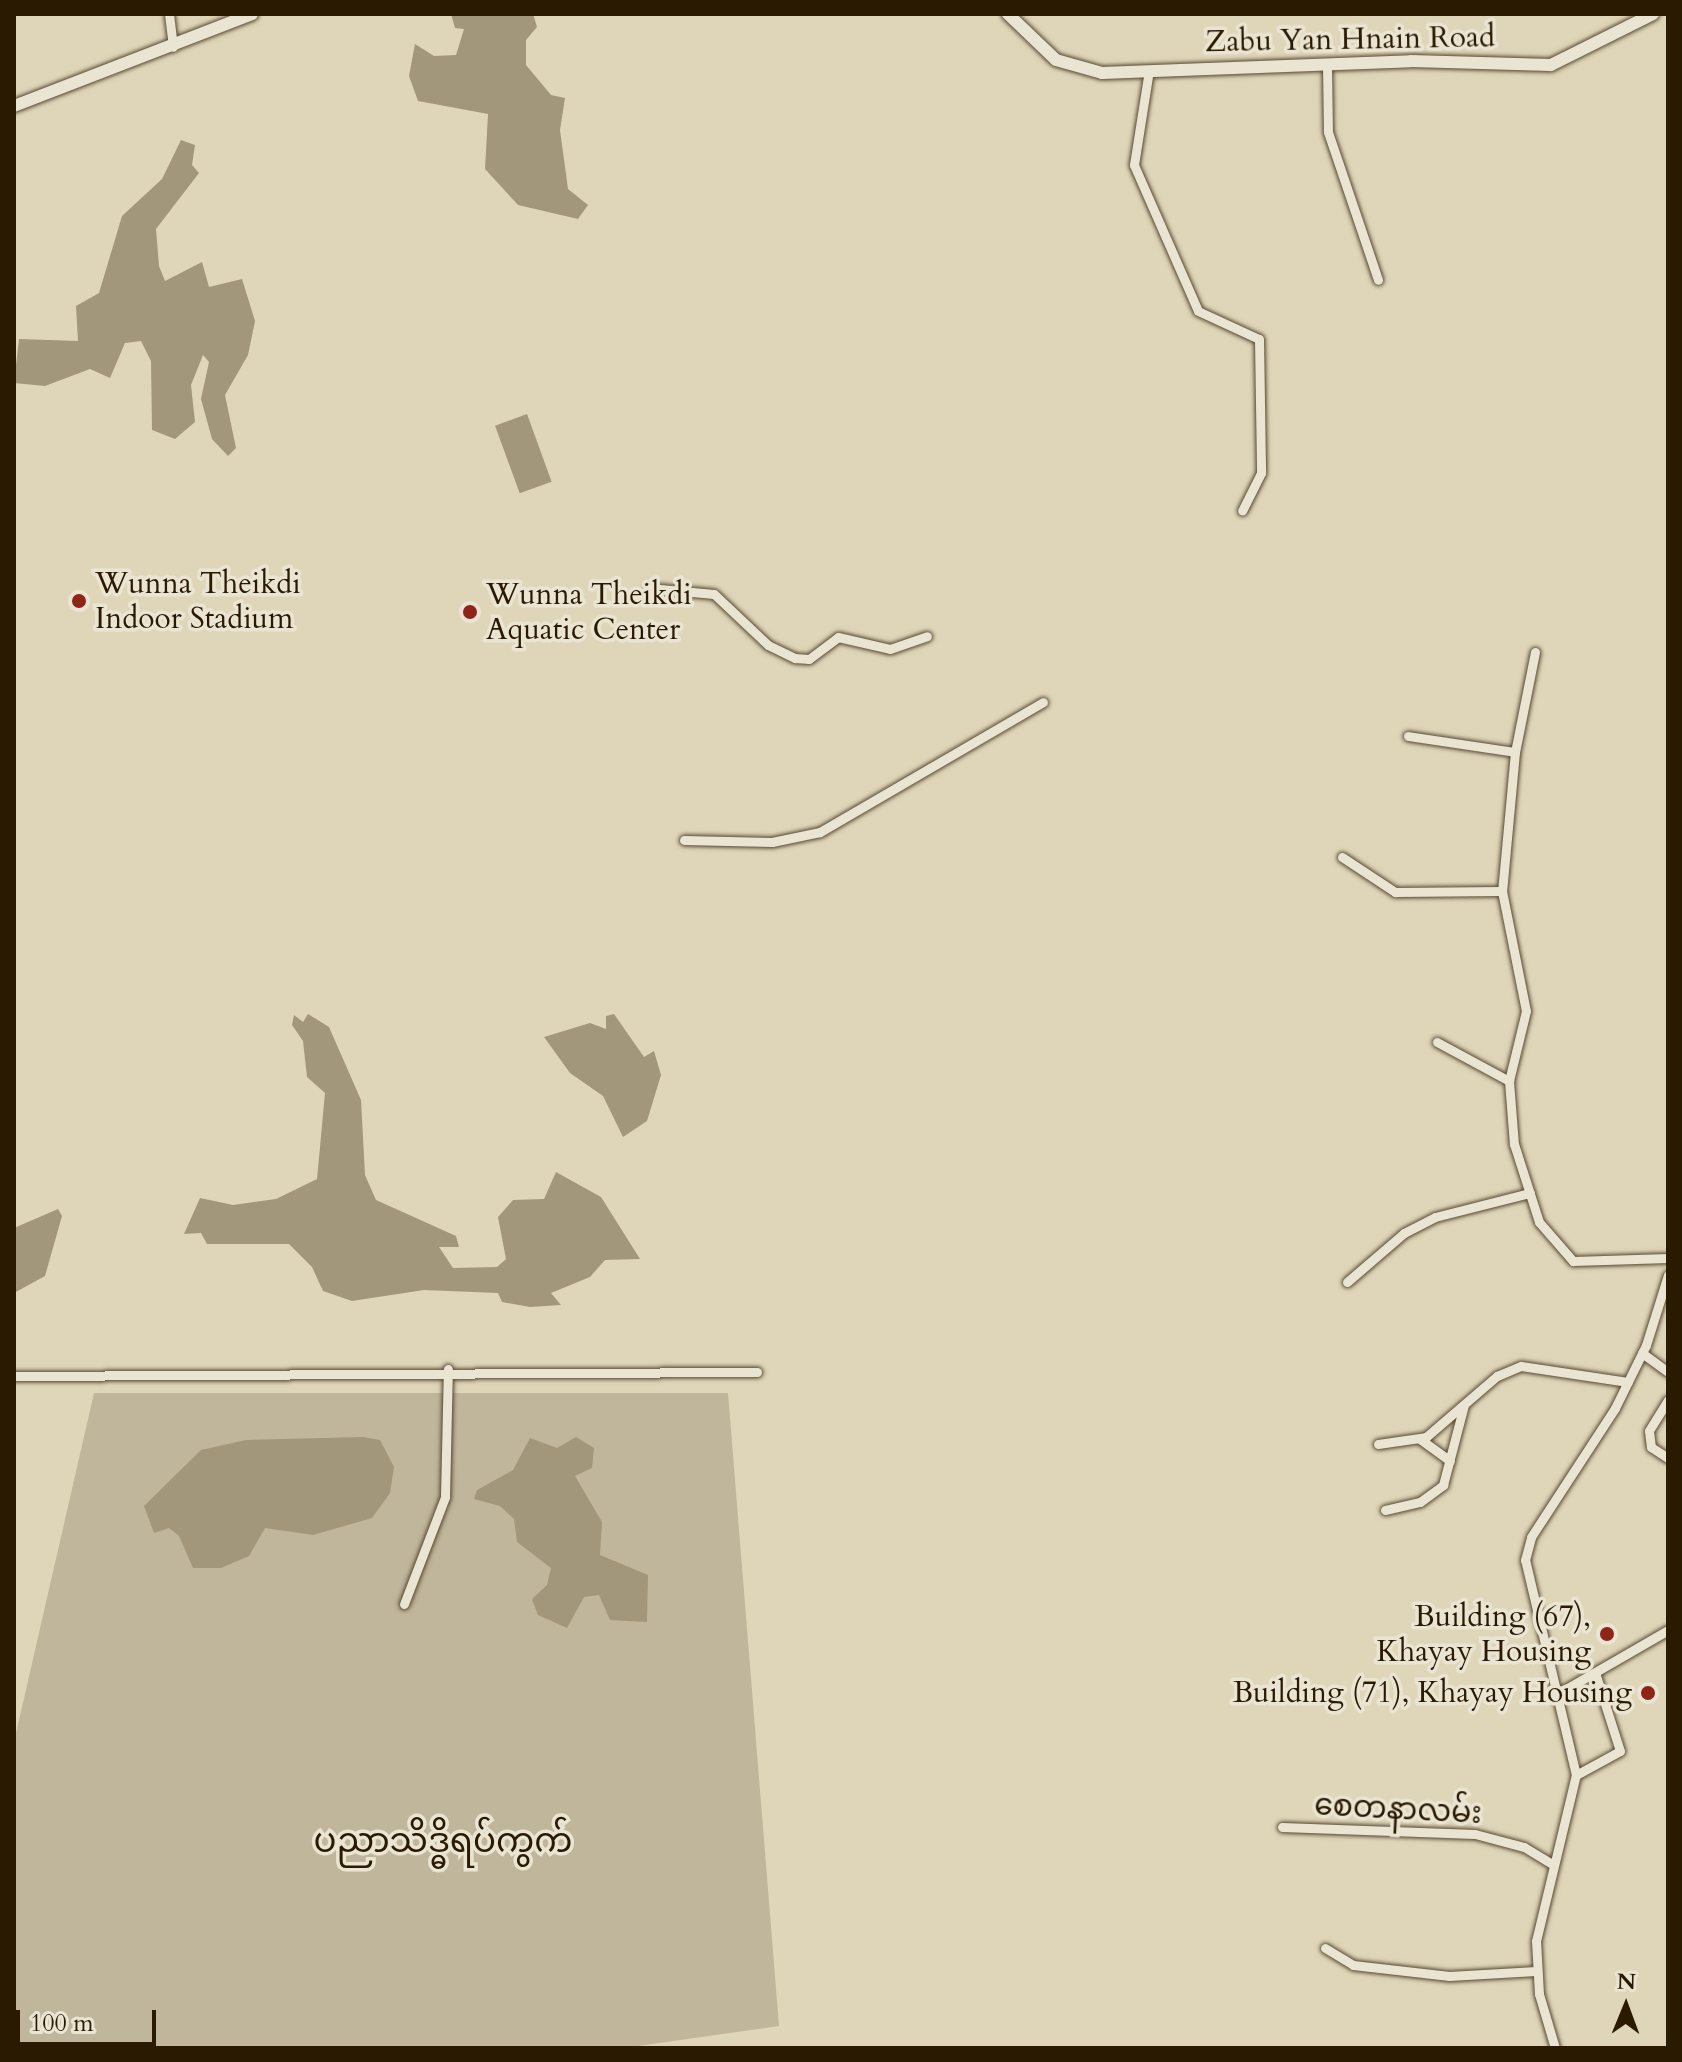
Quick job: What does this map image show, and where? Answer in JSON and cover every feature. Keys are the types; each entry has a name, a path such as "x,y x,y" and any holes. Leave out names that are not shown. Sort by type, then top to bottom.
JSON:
{"street":[{"path":"169,14 173,47"},
{"path":"14,106 252,14"},
{"name":"Zabu Yan Hnain Road","path":"1008,14 1056,60 1102,73 1327,63 1551,65 1653,14"},
{"path":"1327,63 1328,132 1378,280"},
{"path":"1149,70 1134,165 1198,311 1259,339 1261,473 1242,511"},
{"path":"649,588 714,594 768,645 795,658 809,659 838,637 890,649 927,636"},
{"path":"1535,652 1515,752 1502,891 1526,1011 1509,1081 1514,1144 1530,1193 1554,1245 1573,1261 1668,1258"},
{"path":"684,840 772,842 820,832 1043,702"},
{"path":"1408,736 1515,752"},
{"path":"1342,857 1395,892 1502,891"},
{"path":"1437,1042 1509,1081"},
{"path":"1347,1282 1404,1233 1435,1217 1530,1193"},
{"path":"1555,2048 1536,1971 1554,1865 1576,1775 1525,1560 1531,1537 1628,1382 1642,1353 1668,1275"},
{"path":"1642,1353 1668,1372"},
{"path":"1378,1444 1420,1439 1521,1366 1628,1382"},
{"path":"404,1604 445,1497 448,1369"},
{"path":"14,1376 448,1369 757,1372"},
{"path":"1668,1400 1649,1431 1651,1447 1668,1458"},
{"path":"1385,1510 1435,1493 1450,1461 1464,1405"},
{"path":"1420,1439 1450,1461"},
{"path":"1559,1693 1596,1676 1668,1630"},
{"path":"1576,1775 1620,1751 1596,1676"},
{"name":"စေတနာလမ်း","path":"1282,1827 1475,1834 1524,1847 1554,1865"},
{"path":"1325,1948 1353,1965 1449,1976 1536,1971"}],"shaded area":[{"path":"451,14 533,14 537,27 526,40 526,65 551,95 565,98 560,130 568,189 588,205 578,219 518,205 485,169 488,114 418,101 409,76 415,44 434,56 456,55 464,29 455,28"},
{"path":"181,140 195,145 192,165 199,173 156,229 159,266 165,281 202,262 209,287 242,279 255,321 248,355 225,395 236,448 228,456 212,439 201,399 209,362 203,355 191,385 195,422 175,439 152,430 151,361 141,341 125,343 110,378 90,369 45,386 14,383 19,339 78,341 76,306 99,293 122,216 162,179"},
{"path":"527,414 552,482 520,493 495,426"},
{"path":"308,1014 329,1027 361,1100 365,1175 376,1200 456,1236 459,1247 439,1247 453,1268 497,1267 506,1259 498,1217 513,1200 544,1199 556,1172 601,1197 640,1259 605,1260 590,1277 551,1293 561,1305 530,1307 502,1302 498,1293 424,1290 352,1301 323,1291 312,1267 289,1244 207,1244 201,1233 184,1234 200,1198 233,1205 276,1199 317,1179 325,1093 307,1077 303,1041 292,1025 294,1015 303,1022"},
{"path":"614,1014 644,1057 654,1051 661,1075 647,1121 623,1137 603,1096 570,1073 544,1037 590,1023 606,1029 606,1016"},
{"path":"58,1209 62,1216 45,1276 14,1293 14,1228"},
{"path":"94,1393 728,1393 779,2026 624,2048 14,2048 14,1742"},
{"path":"363,1437 380,1440 394,1467 390,1493 372,1518 313,1535 265,1528 249,1556 221,1568 193,1568 179,1536 169,1528 154,1533 144,1506 201,1450 246,1440"},
{"path":"576,1437 594,1448 592,1468 575,1476 602,1522 600,1555 648,1575 647,1622 610,1620 599,1595 584,1597 567,1628 538,1615 532,1599 547,1585 551,1568 517,1542 514,1519 500,1506 474,1499 477,1490 513,1470 530,1438 557,1448"}],"place":[{"name":"Wunna Theikdi Indoor Stadium","path":"79,601"},
{"name":"Wunna Theikdi Aquatic Center","path":"470,612"},
{"name":"Building (67), Khayay Housing","path":"1607,1634"},
{"name":"Building (71), Khayay Housing","path":"1648,1693"}],"district":[{"name":"ပညာသိဒ္ဓိရပ်ကွက်","path":"443,1842"}]}
